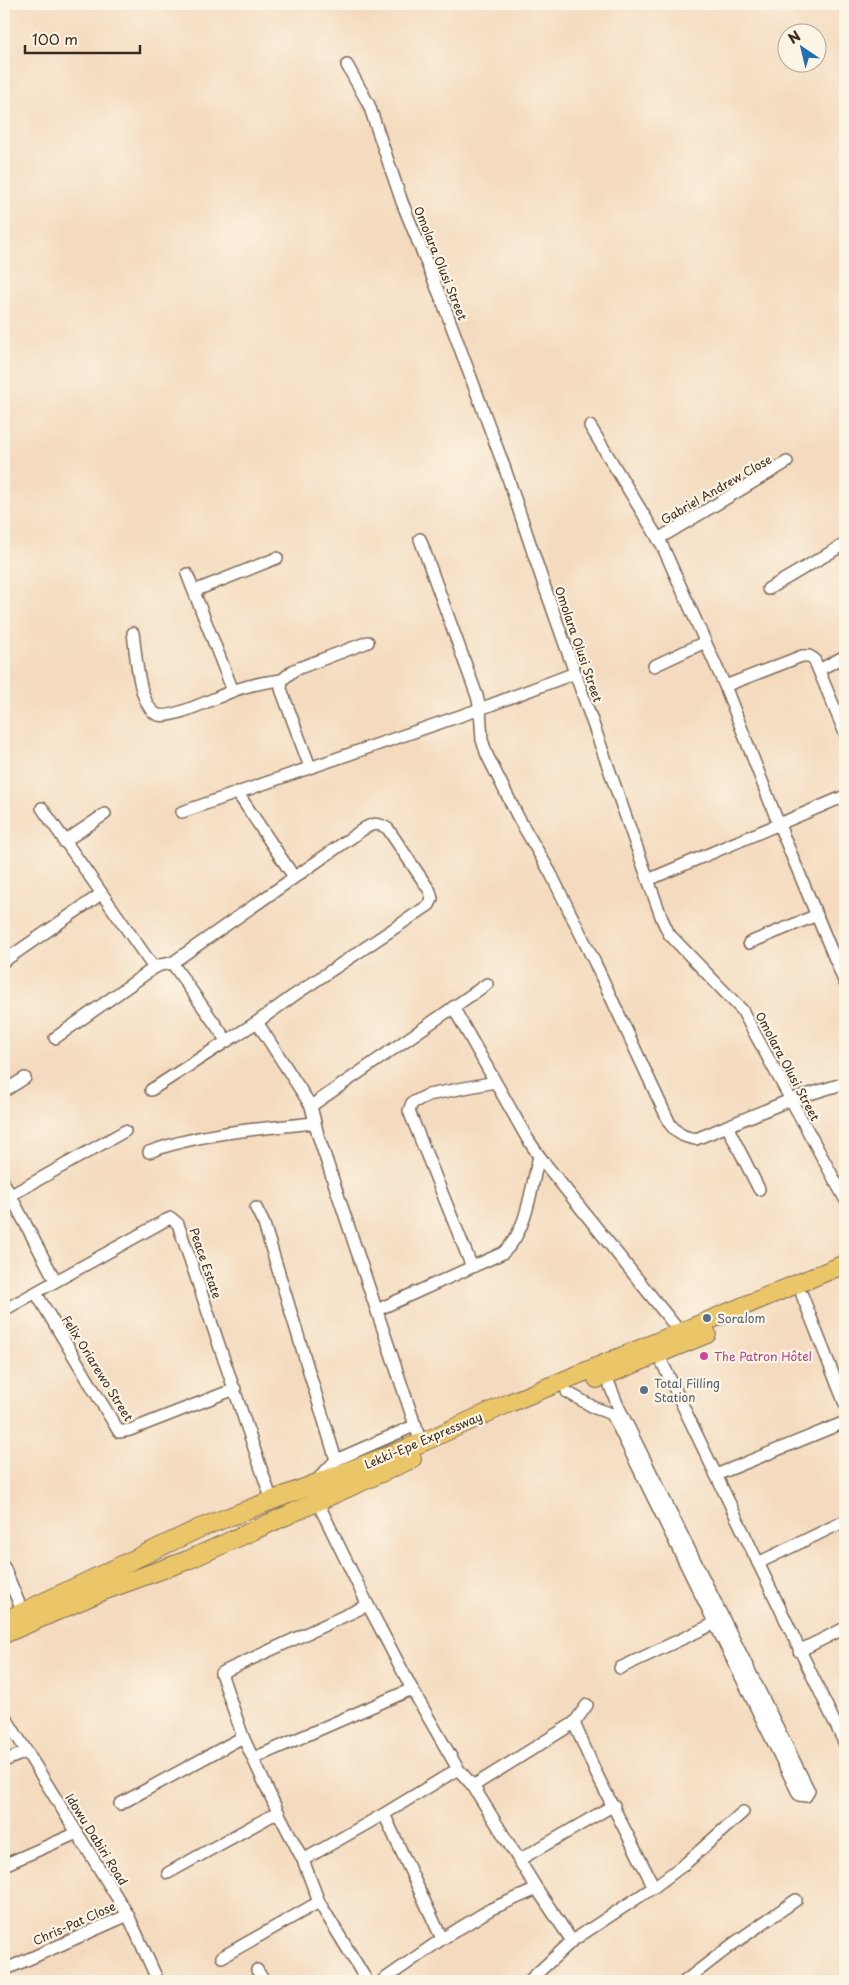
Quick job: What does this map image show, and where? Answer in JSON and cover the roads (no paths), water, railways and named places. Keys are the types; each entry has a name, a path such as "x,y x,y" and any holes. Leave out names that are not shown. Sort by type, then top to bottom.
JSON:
{"highway":[{"name":"Lekki-Epe Expressway","path":"4,1634 103,1591 196,1556 315,1493 421,1443 680,1332 845,1264"},
{"name":"Lekki-Epe Expressway","path":"4,1621 187,1534 272,1501 315,1493 568,1392 845,1277"},
{"path":"187,1534 194,1543 196,1556"}],"street":[{"name":"Omolara Olusi Street","path":"347,65 370,105 402,202 445,308 505,469 648,880 669,934 742,1010 845,1199"},
{"path":"590,426 658,539 725,686 779,824 845,983"},
{"name":"Gabriel Andrew Close","path":"658,539 788,462"},
{"path":"420,539 439,586 480,709 482,740 487,755 519,819 550,872 595,962 670,1124 678,1134 696,1139 790,1100 842,1084"},
{"path":"768,589 845,544"},
{"path":"194,591 278,558"},
{"path":"187,574 233,691"},
{"path":"133,634 144,695 155,713 161,716 174,714 233,691 282,680 294,670 368,642"},
{"path":"654,666 705,642"},
{"path":"725,686 802,656 809,656 814,659 845,733"},
{"path":"819,670 845,656"},
{"path":"182,812 480,709 575,673"},
{"path":"282,680 281,689 310,767"},
{"path":"237,792 294,878"},
{"path":"648,880 845,796"},
{"path":"42,808 154,968"},
{"path":"64,842 105,814"},
{"path":"55,1038 154,968 172,963 365,828 373,824 382,825 388,829 430,891 432,899 429,905 292,996 257,1022 151,1090"},
{"path":"4,961 101,894"},
{"path":"749,944 817,915"},
{"path":"172,963 227,1041"},
{"path":"311,1106 487,984"},
{"path":"452,1007 539,1156 680,1332"},
{"path":"257,1022 311,1106 314,1123 421,1443"},
{"path":"4,1091 25,1078"},
{"path":"472,1267 410,1111 412,1103 428,1095 495,1082"},
{"path":"149,1152 176,1142 208,1135 314,1123"},
{"path":"727,1126 758,1189"},
{"path":"8,1197 125,1131"},
{"path":"377,1310 503,1253 512,1245 522,1227 539,1156"},
{"path":"4,1183 8,1197 56,1280"},
{"path":"256,1208 264,1224 336,1460"},
{"name":"Peace Estate","path":"4,1310 166,1220 171,1218 175,1220 235,1389 272,1501"},
{"name":"Felix Oriarewo Street","path":"36,1293 119,1432 130,1430 235,1389"},
{"path":"802,1295 845,1404"},
{"path":"658,1354 845,1744"},
{"path":"606,1376 641,1462 719,1621 799,1795 806,1796 809,1791 719,1621"},
{"path":"568,1392 595,1408 612,1414 641,1462"},
{"path":"716,1475 845,1422"},
{"path":"416,1425 336,1460 315,1493 368,1605 412,1689 458,1769 473,1786 537,1890 572,1941"},
{"path":"758,1563 845,1521"},
{"path":"4,1567 23,1613"},
{"path":"367,1981 319,1902 303,1860 243,1737 222,1672 368,1605"},
{"path":"620,1668 719,1621"},
{"path":"799,1651 845,1628"},
{"path":"254,1758 412,1689"},
{"path":"473,1786 574,1724 586,1704"},
{"name":"Idowu Dabiri Road","path":"4,1715 128,1914 158,1981"},
{"path":"835,1724 845,1717"},
{"path":"574,1724 596,1773 654,1887"},
{"path":"120,1804 243,1737"},
{"path":"4,1761 26,1752"},
{"path":"303,1860 458,1769"},
{"path":"519,1860 614,1806"},
{"path":"168,1873 278,1812"},
{"path":"534,1979 572,1941 654,1887 686,1863 743,1812"},
{"path":"384,1814 442,1939"},
{"path":"4,1865 77,1833"},
{"path":"382,1981 442,1939 491,1909 537,1890"},
{"path":"685,1981 733,1944 796,1900"},
{"path":"222,1957 319,1902"},
{"name":"Chris-Pat Close","path":"4,1970 128,1914"},
{"path":"258,1970 264,1981"}],"place":[{"name":"Soralom","path":"707,1318"},
{"name":"The Patron Hôtel","path":"704,1356"},
{"name":"Total Filling Station","path":"644,1390"}]}
